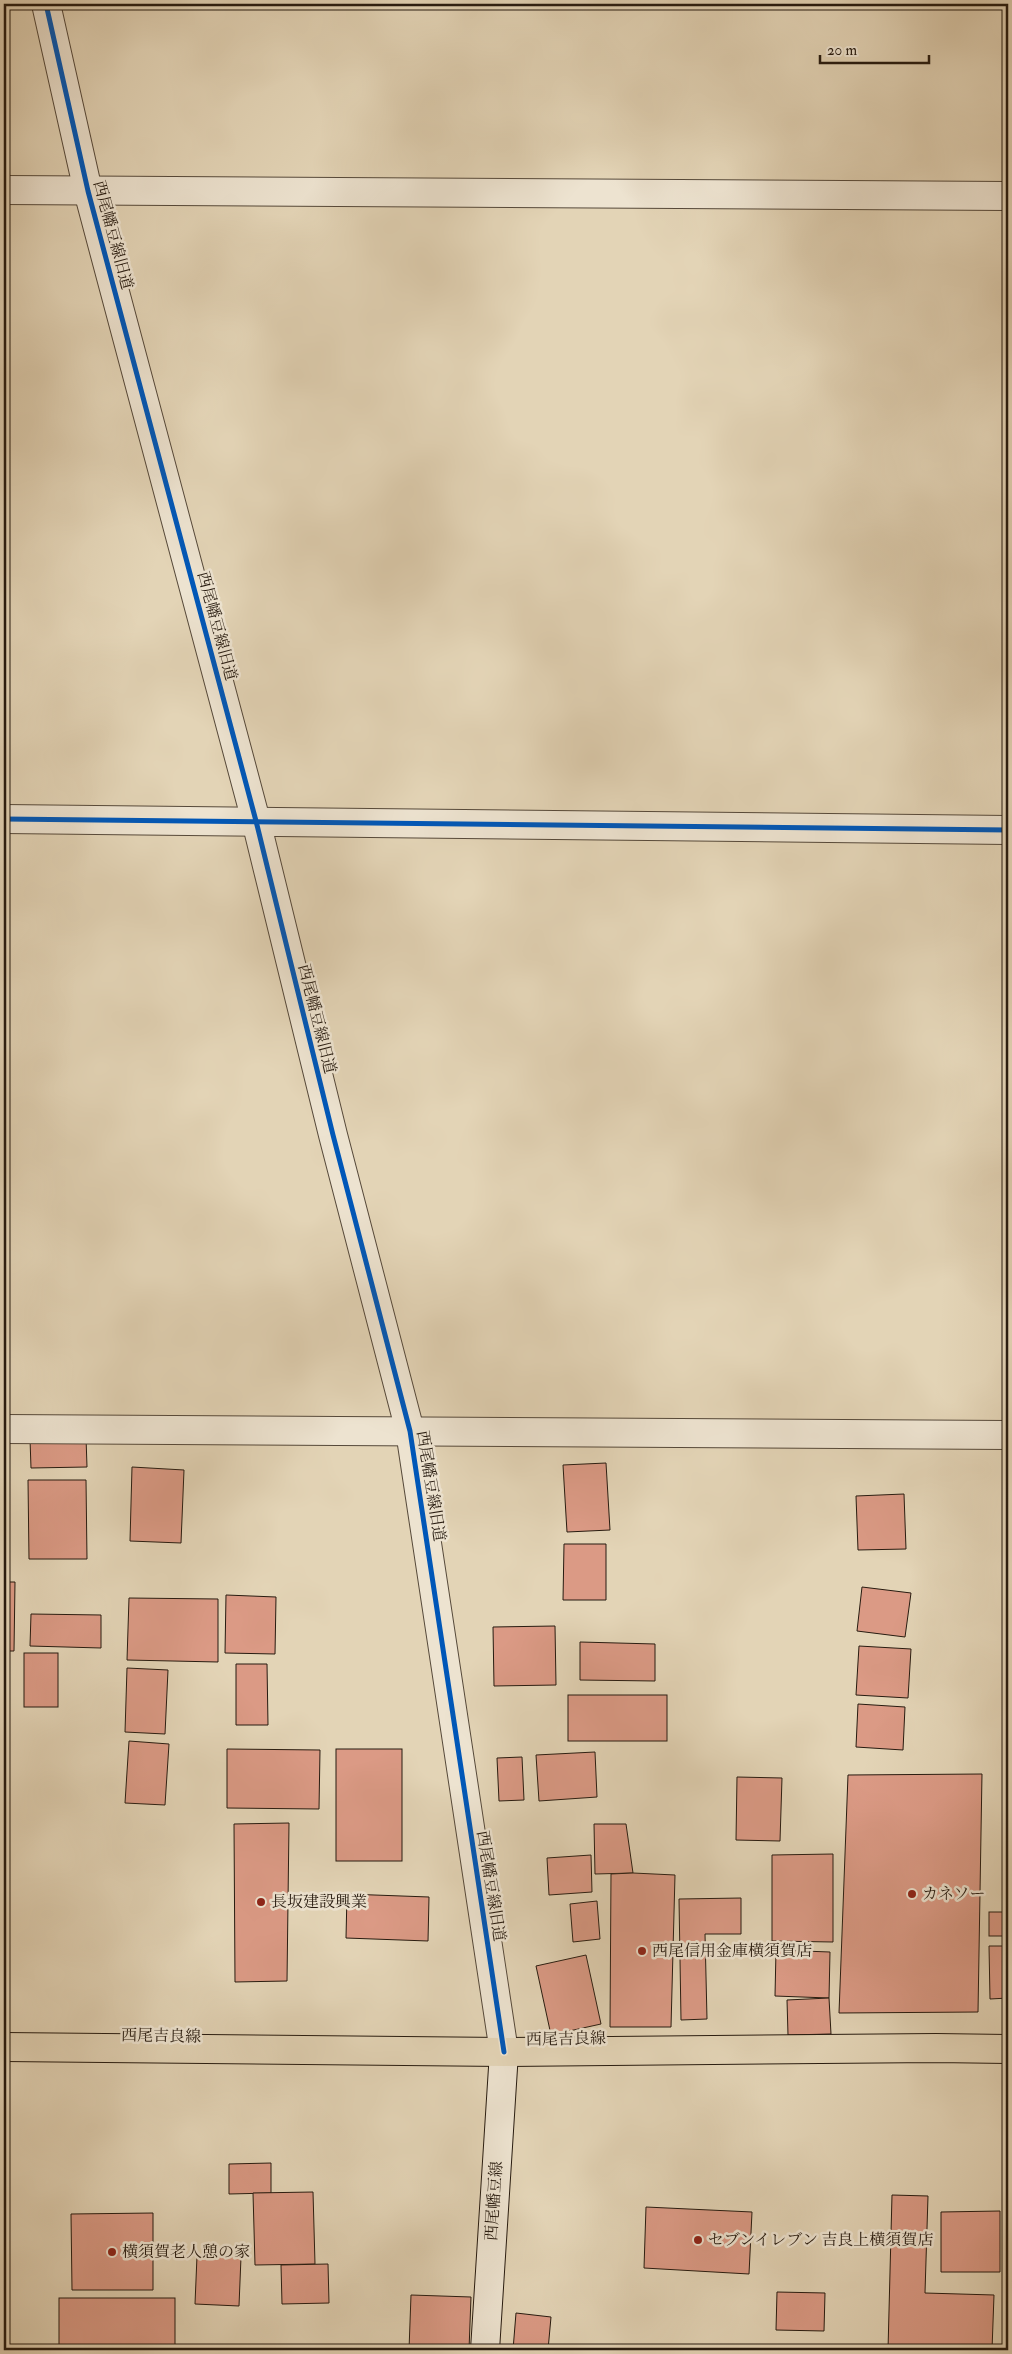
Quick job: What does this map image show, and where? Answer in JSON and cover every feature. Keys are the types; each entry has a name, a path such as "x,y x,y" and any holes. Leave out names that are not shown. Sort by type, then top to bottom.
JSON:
{"main road":[{"name":"西尾吉良線","path":"4,2047 504,2052 1008,2049"}],"street":[{"name":"西尾幡豆線旧道","path":"46,4 88,191 256,821 333,1135 410,1431 504,2052"},
{"path":"4,190 1008,196"},
{"path":"4,819 1008,830"},
{"path":"4,1429 1008,1435"},
{"name":"西尾幡豆線","path":"485,2350 504,2052"}],"building":[{"path":"86,1437 87,1467 31,1468 30,1439"},
{"path":"606,1463 610,1530 567,1532 563,1465"},
{"path":"132,1467 184,1470 181,1543 130,1541"},
{"path":"28,1480 86,1480 87,1559 29,1559"},
{"path":"904,1494 906,1549 858,1550 856,1496"},
{"path":"564,1544 606,1544 606,1600 563,1600"},
{"path":"4,1582 15,1582 14,1651 4,1651"},
{"path":"862,1587 911,1593 905,1637 857,1631"},
{"path":"226,1595 276,1597 275,1654 225,1653"},
{"path":"129,1598 218,1599 218,1662 127,1660"},
{"path":"31,1614 101,1615 101,1648 30,1646"},
{"path":"555,1626 556,1685 494,1686 493,1627"},
{"path":"580,1642 655,1644 655,1681 580,1680"},
{"path":"859,1646 911,1649 908,1698 856,1695"},
{"path":"24,1653 58,1653 58,1707 24,1707"},
{"path":"236,1664 267,1664 268,1725 236,1725"},
{"path":"127,1668 168,1670 165,1734 125,1732"},
{"path":"568,1695 667,1695 667,1741 568,1741"},
{"path":"858,1704 905,1707 903,1750 856,1747"},
{"path":"129,1741 169,1744 165,1805 125,1803"},
{"path":"227,1749 320,1750 319,1809 227,1808"},
{"path":"336,1749 402,1749 402,1861 336,1861"},
{"path":"595,1752 597,1797 539,1801 536,1755"},
{"path":"522,1757 524,1800 499,1801 497,1758"},
{"name":"カネソー","path":"982,1774 978,2012 839,2013 848,1775"},
{"path":"737,1777 782,1778 780,1841 736,1840"},
{"name":"長坂建設興業","path":"289,1823 287,1981 235,1982 234,1824"},
{"path":"594,1824 626,1824 633,1873 595,1874"},
{"path":"833,1854 833,1942 772,1941 772,1855"},
{"path":"591,1855 592,1892 549,1895 547,1858"},
{"name":"西尾信用金庫横須賀店","path":"611,1874 675,1875 671,2027 610,2027"},
{"path":"347,1894 429,1897 428,1941 346,1938"},
{"path":"741,1898 741,1934 705,1934 707,2019 681,2020 679,1899"},
{"path":"597,1901 600,1939 573,1942 570,1904"},
{"path":"989,1912 1008,1912 1008,1936 989,1936"},
{"path":"989,1946 1008,1946 1008,1998 990,1999"},
{"path":"776,1950 830,1952 829,1998 775,1996"},
{"path":"586,1955 601,2024 551,2035 536,1966"},
{"path":"829,1998 831,2034 788,2035 787,2000"},
{"path":"271,2163 271,2193 229,2194 229,2164"},
{"path":"313,2192 315,2264 255,2265 253,2193"},
{"path":"892,2195 928,2196 925,2293 994,2295 992,2350 888,2350"},
{"name":"セブンイレブン 吉良上横須賀店","path":"646,2207 752,2212 749,2274 644,2268"},
{"path":"1000,2211 1000,2272 941,2272 941,2212"},
{"name":"横須賀老人憩の家","path":"153,2213 153,2290 72,2290 71,2214"},
{"path":"197,2256 241,2257 239,2306 195,2304"},
{"path":"328,2264 329,2303 282,2304 281,2265"},
{"path":"777,2292 825,2293 824,2331 776,2330"},
{"path":"411,2295 471,2297 469,2350 409,2350"},
{"path":"59,2298 175,2298 175,2350 59,2350"},
{"path":"516,2313 551,2317 548,2350 513,2350"},
{"path":"796,2347 832,2349 832,2350 796,2350"}],"cycle path":[{"path":"46,4 88,191 256,821 333,1135 410,1431 504,2052"},
{"path":"4,819 1008,830"}],"place":[{"name":"カネソー","path":"912,1894"},
{"name":"長坂建設興業","path":"261,1902"},
{"name":"西尾信用金庫横須賀店","path":"642,1951"},
{"name":"セブンイレブン 吉良上横須賀店","path":"698,2240"},
{"name":"横須賀老人憩の家","path":"112,2252"}]}
